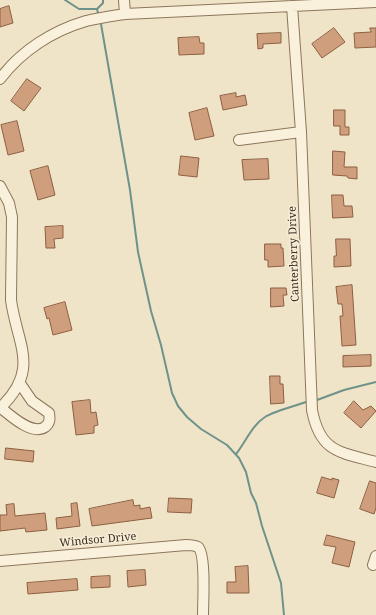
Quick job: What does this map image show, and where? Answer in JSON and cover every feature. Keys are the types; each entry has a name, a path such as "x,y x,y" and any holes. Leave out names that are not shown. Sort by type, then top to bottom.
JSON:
{"street":[{"path":"124,0 125,14"},
{"path":"0,79 24,53 53,35 86,21 125,14 376,2"},
{"name":"Canterberry Drive","path":"292,6 301,132 312,410 314,424 320,437 330,447 347,454 376,462"},
{"path":"239,140 301,132"},
{"path":"0,186 9,203 12,217 11,300 12,312 23,348 24,363 20,382 14,392 0,408 24,425 36,430 43,429 50,420 49,413 32,401 20,382"},
{"name":"Windsor Drive","path":"0,561 192,545 198,548 202,553 203,615"}],"building":[{"path":"9,6 13,23 0,27 0,9"},
{"path":"334,28 345,42 322,58 312,44"},
{"path":"370,28 376,28 376,47 355,48 354,33 371,32"},
{"path":"281,33 281,43 263,44 263,48 258,49 257,34"},
{"path":"199,37 200,43 204,43 204,54 179,55 178,38"},
{"path":"27,79 41,88 24,111 11,101"},
{"path":"236,93 236,97 245,95 247,105 223,110 220,96"},
{"path":"207,108 214,136 195,140 189,113"},
{"path":"334,110 345,110 345,127 349,127 349,135 340,135 340,126 334,126"},
{"path":"17,121 24,151 8,155 1,125"},
{"path":"333,151 345,152 344,167 357,167 357,179 348,178 347,176 333,175"},
{"path":"181,156 199,158 197,177 179,175"},
{"path":"268,159 269,179 244,180 242,160"},
{"path":"48,166 55,195 38,200 30,171"},
{"path":"332,195 343,195 344,206 352,206 353,217 333,218"},
{"path":"63,226 63,238 54,239 55,248 46,248 45,227"},
{"path":"336,239 350,239 351,266 334,267 334,256 336,256"},
{"path":"265,244 281,244 281,248 283,248 284,266 268,267 268,260 265,260"},
{"path":"352,285 356,345 342,346 340,316 343,316 342,304 338,304 336,287"},
{"path":"271,288 286,288 287,295 283,295 284,306 271,307"},
{"path":"65,302 72,330 53,335 49,318 47,319 44,308"},
{"path":"371,355 371,366 343,367 343,356"},
{"path":"270,376 280,376 280,384 283,384 284,403 271,404"},
{"path":"90,400 91,413 96,412 98,425 94,426 94,433 76,435 72,402"},
{"path":"354,401 363,410 371,406 376,411 361,428 344,413"},
{"path":"6,448 34,451 33,462 5,459"},
{"path":"322,477 332,480 332,478 339,480 334,498 317,493"},
{"path":"370,481 376,483 376,508 374,514 360,509"},
{"path":"169,498 192,499 191,513 168,512"},
{"path":"133,500 134,506 140,505 140,509 150,507 152,518 92,526 89,509"},
{"path":"77,503 80,526 57,529 56,518 72,516 71,504"},
{"path":"14,504 15,516 45,513 47,530 26,532 25,528 0,531 0,515 7,515 6,505"},
{"path":"327,535 355,542 349,567 332,563 336,547 324,545"},
{"path":"248,566 249,593 227,593 227,582 236,582 235,567"},
{"path":"145,570 146,585 128,587 127,571"},
{"path":"110,576 110,587 91,588 91,577"},
{"path":"77,579 78,590 28,594 27,583"}],"waterway":[{"path":"65,0 79,9 97,9 103,3 103,0"},
{"path":"97,9 98,13"},
{"path":"101,24 130,190 138,252 172,393 178,406 187,417 201,429 227,445 239,458 246,472 251,493 256,503 281,583 284,615"},
{"path":"317,400 344,390 376,382"},
{"path":"236,454 252,429 260,420 279,411 306,402"}]}
